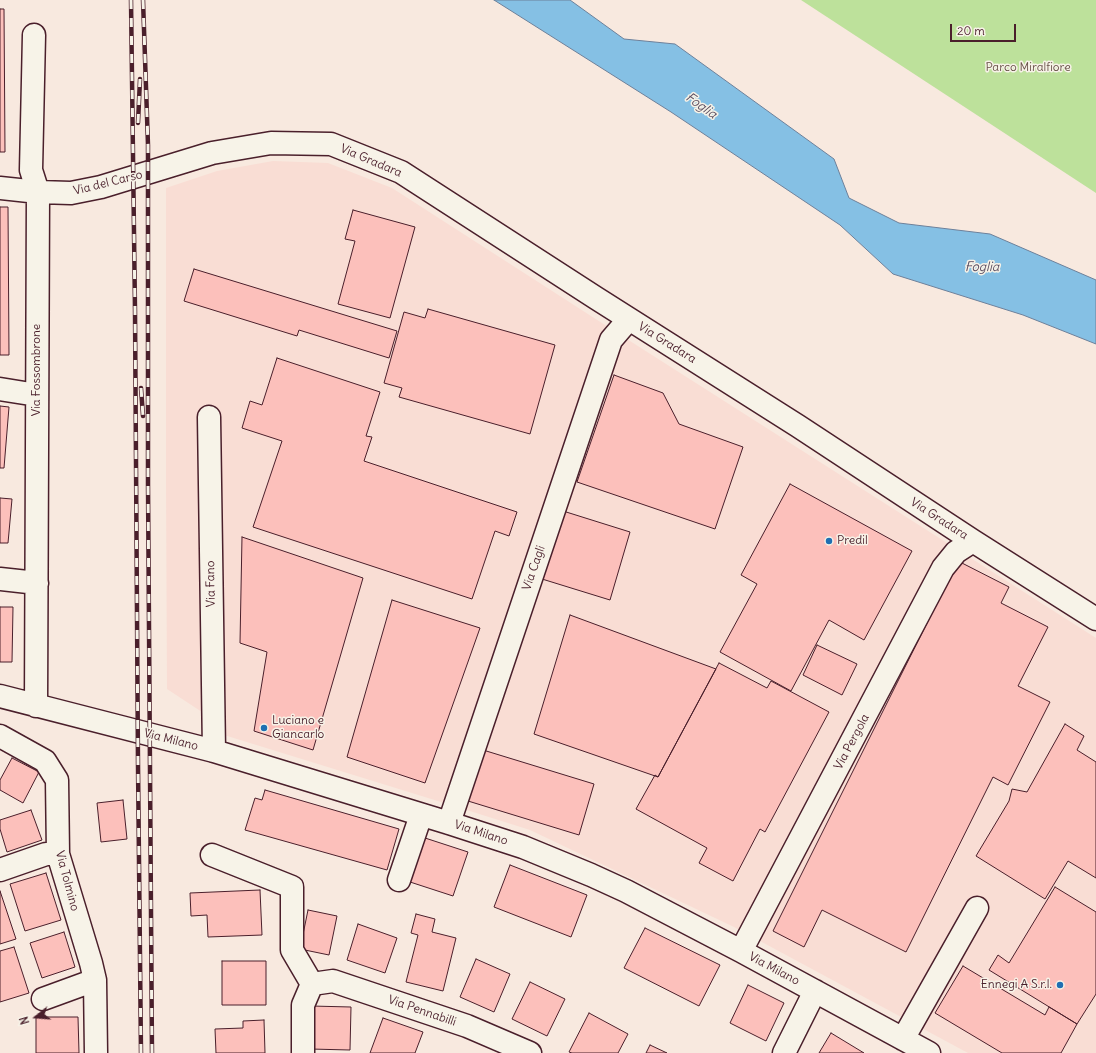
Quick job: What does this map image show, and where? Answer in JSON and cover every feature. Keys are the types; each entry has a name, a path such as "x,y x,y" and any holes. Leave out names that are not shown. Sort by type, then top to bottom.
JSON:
{"street":[{"name":"Via Fossombrone","path":"34,35 31,170 38,192 36,706"},
{"name":"Via Gradara","path":"212,153 271,143 332,144 401,172 1096,619"},
{"name":"Via del Carso","path":"0,188 71,194 101,187 212,153"},
{"name":"Via Cagli","path":"449,823 611,340 629,319"},
{"path":"0,389 37,395"},
{"name":"Via Fano","path":"209,417 214,751"},
{"name":"Via Pergola","path":"741,951 944,568 956,552 973,541"},
{"path":"0,579 37,583"},
{"name":"Via Milano","path":"0,696 214,751 523,847 626,891 741,951 929,1053"},
{"name":"Via Tolmino","path":"0,736 45,761 57,780 58,854 95,980 96,1053"},
{"path":"399,880 421,815"},
{"path":"0,870 46,854 58,854"},
{"path":"212,855 292,887 292,950 312,984 303,1005 303,1053"},
{"path":"903,1039 977,908"},
{"path":"43,999 95,980"},
{"name":"Via Pennabilli","path":"312,984 333,981 467,1026 530,1053"},
{"path":"784,1053 815,991"}],"shaded area":[{"path":"273,161 328,163 392,188 1096,638 1096,1053 968,1053 734,927 530,830 224,735 205,714 167,689 166,188 217,171"}],"green space":[{"name":"Parco Miralfiore","path":"801,0 1096,0 1096,193"}],"water":[{"name":"Foglia","path":"494,0 570,0 624,39 675,44 834,159 849,198 899,223 990,234 1096,280 1096,344 1023,315 893,274 840,225 671,112"}],"building":[{"path":"0,9 4,9 5,152 0,152"},
{"path":"0,207 8,207 9,355 0,355"},
{"path":"353,210 415,227 390,318 338,304 355,241 345,239"},
{"path":"194,269 397,331 389,358 299,330 297,336 184,301"},
{"path":"428,309 555,345 530,434 399,397 402,388 384,383 404,312 425,318"},
{"path":"277,358 380,392 366,436 372,437 364,461 517,512 509,536 495,531 472,599 253,527 282,441 242,428 250,401 262,405"},
{"path":"614,375 663,393 679,424 743,447 715,529 577,482"},
{"path":"0,406 9,407 4,468 0,468"},
{"path":"790,484 912,551 864,640 829,620 791,691 720,652 757,584 741,575"},
{"path":"0,498 12,499 8,543 0,543"},
{"path":"563,511 630,532 610,600 542,579"},
{"path":"242,537 363,578 313,750 254,731 267,652 240,643"},
{"path":"958,561 1009,587 1001,603 1048,627 1018,686 1050,702 1008,785 993,777 906,952 822,910 804,947 773,931"},
{"path":"392,600 480,628 425,783 347,757"},
{"path":"0,607 13,607 12,662 0,662"},
{"path":"570,615 716,669 658,777 534,734"},
{"path":"817,645 857,664 842,695 803,675"},
{"path":"719,663 767,688 771,681 829,712 765,832 760,829 733,881 699,863 707,848 636,809 655,775 658,777"},
{"path":"1065,724 1084,736 1077,750 1096,762 1096,878 1068,861 1045,899 976,856 1009,801 1012,789 1027,792"},
{"path":"483,750 594,784 579,835 468,801"},
{"path":"12,758 39,772 23,803 0,790 0,780"},
{"path":"265,790 399,829 387,870 245,830 255,798 262,800"},
{"path":"123,800 127,839 101,842 97,803"},
{"path":"31,810 42,840 7,852 0,829 0,820"},
{"path":"422,837 468,852 453,896 407,881"},
{"path":"510,865 587,895 571,937 494,907"},
{"path":"46,873 61,920 25,931 10,884"},
{"path":"1055,887 1096,912 1096,994 1077,1024 989,970 998,955 1009,963"},
{"path":"260,890 262,935 208,937 207,915 191,916 190,893"},
{"path":"0,891 16,939 0,944"},
{"path":"308,910 337,916 329,955 300,949"},
{"path":"416,914 435,919 432,932 456,938 443,991 406,982 418,935 411,933"},
{"path":"358,924 397,938 385,973 347,960"},
{"path":"645,928 720,965 699,1006 624,968"},
{"path":"64,932 75,967 42,978 30,943"},
{"path":"14,947 29,993 0,1002 0,951"},
{"path":"476,959 510,974 494,1012 460,997"},
{"path":"222,961 266,961 266,1005 222,1005"},
{"path":"963,966 1045,1015 1049,1007 1077,1024 1061,1053 1002,1053 935,1013"},
{"path":"530,982 565,999 547,1036 512,1019"},
{"path":"748,985 784,1003 766,1041 730,1023"},
{"path":"311,1006 351,1007 350,1050 310,1049"},
{"path":"589,1013 628,1034 618,1053 569,1052"},
{"path":"36,1017 78,1017 79,1053 36,1053"},
{"path":"383,1018 423,1032 415,1053 370,1053"},
{"path":"264,1020 265,1053 216,1053 215,1029 243,1028 243,1021"},
{"path":"831,1033 864,1053 819,1053"},
{"path":"650,1045 667,1053 646,1053"}],"railway":[{"path":"131,0 141,1053"},
{"path":"143,0 148,145 148,484 152,1053"},
{"path":"138,123 140,79"},
{"path":"141,388 143,416"}],"place":[{"name":"Predil","path":"829,541"},
{"name":"Luciano e Giancarlo","path":"264,728"},
{"name":"Ennegi A S.r.l.","path":"1060,985"}]}
